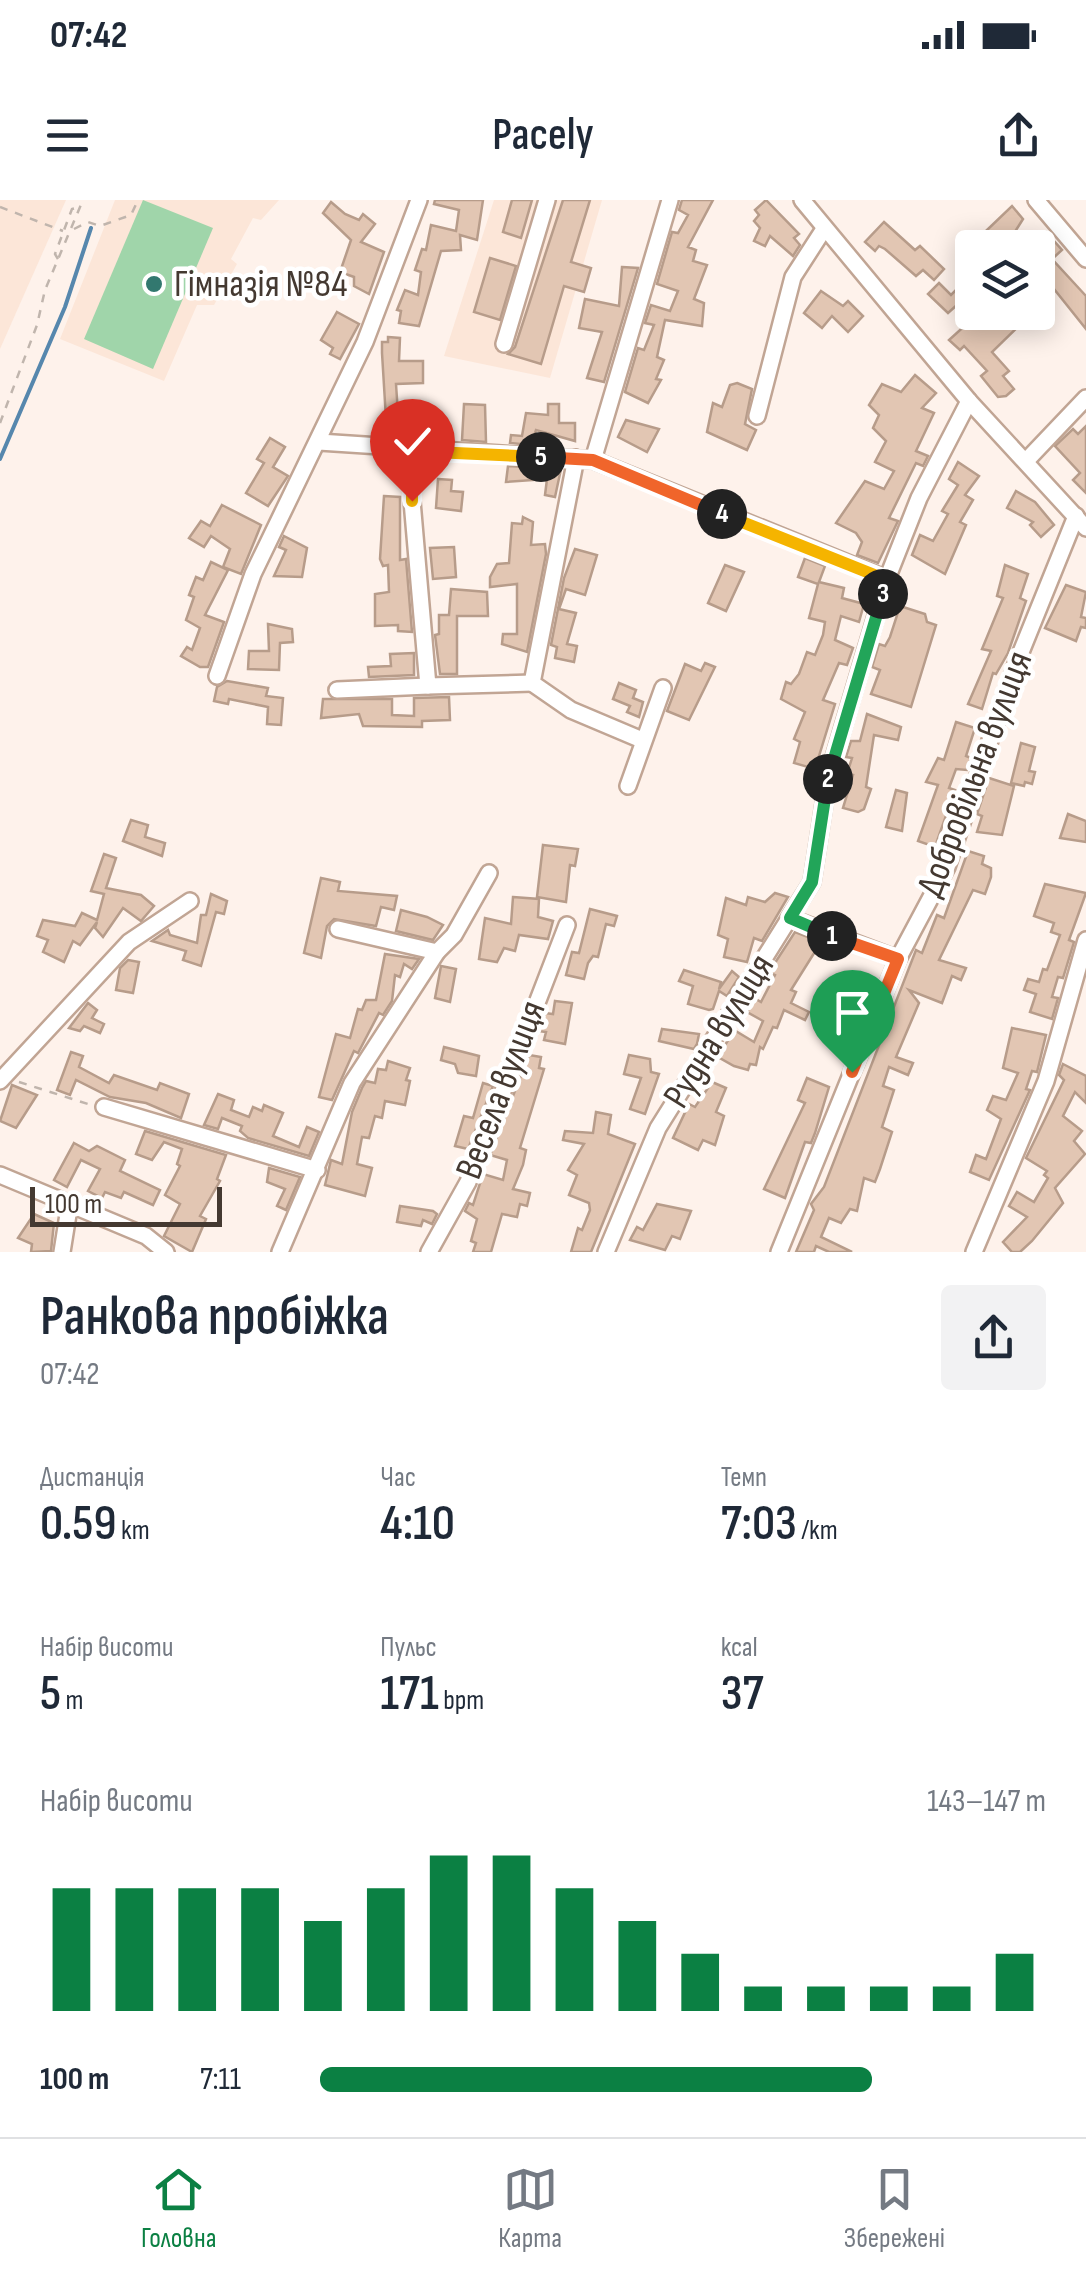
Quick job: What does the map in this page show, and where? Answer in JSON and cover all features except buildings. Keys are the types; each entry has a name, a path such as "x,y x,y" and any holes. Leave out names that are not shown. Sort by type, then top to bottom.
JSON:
{"street":[{"path":"218,676 253,574 366,342 419,200"},
{"path":"504,344 547,200"},
{"path":"593,460 670,200"},
{"path":"802,200 969,401 1081,522"},
{"path":"1036,200 1086,259"},
{"path":"757,416 793,277 824,229"},
{"path":"1026,461 1086,398"},
{"name":"Рудна вулиця","path":"606,1252 658,1128 812,882 828,778 887,580 919,498 969,401"},
{"path":"319,442 593,460 887,580"},
{"path":"412,451 412,501 428,686"},
{"path":"532,683 576,458"},
{"name":"Добровільна вулиця","path":"778,1252 898,959 946,867 1016,667 1081,522"},
{"path":"336,690 532,683 572,710 642,740"},
{"path":"628,786 663,688"},
{"path":"280,1252 352,1083 437,952 454,935 488,873"},
{"path":"2,1078 129,942 190,901"},
{"path":"790,918 898,959"},
{"name":"Весела вулиця","path":"429,1252 468,1182 567,925"},
{"path":"338,929 437,952"},
{"path":"974,1252 1046,1080 1086,940"},
{"path":"104,1107 317,1170"},
{"path":"0,1175 146,1236 166,1252"},
{"path":"62,1252 70,1202"}],"path":[{"path":"0,423 83,200"},
{"path":"72,229 88,222 100,226 130,215 138,200"},
{"path":"0,207 64,231"},
{"path":"59,260 54,254 72,209 80,207"},
{"path":"2,1078 104,1107"}],"shaded area":[{"path":"0,200 66,200 0,349"},
{"name":"Гімназія №84","path":"115,200 279,200 261,220 253,218 231,259 237,264 214,305 197,305 164,381 60,339"},
{"path":"494,200 602,200 550,378 444,356"}],"green space":[{"path":"143,200 213,228 153,369 84,339"}],"waterway":[{"path":"0,459 65,307 91,228"}],"place":[{"name":"Гімназія №84","path":"154,284"}],"route":[{"path":"412,501 412,451 593,460 887,580 828,778 812,882 790,918 898,959 852,1072"}]}
